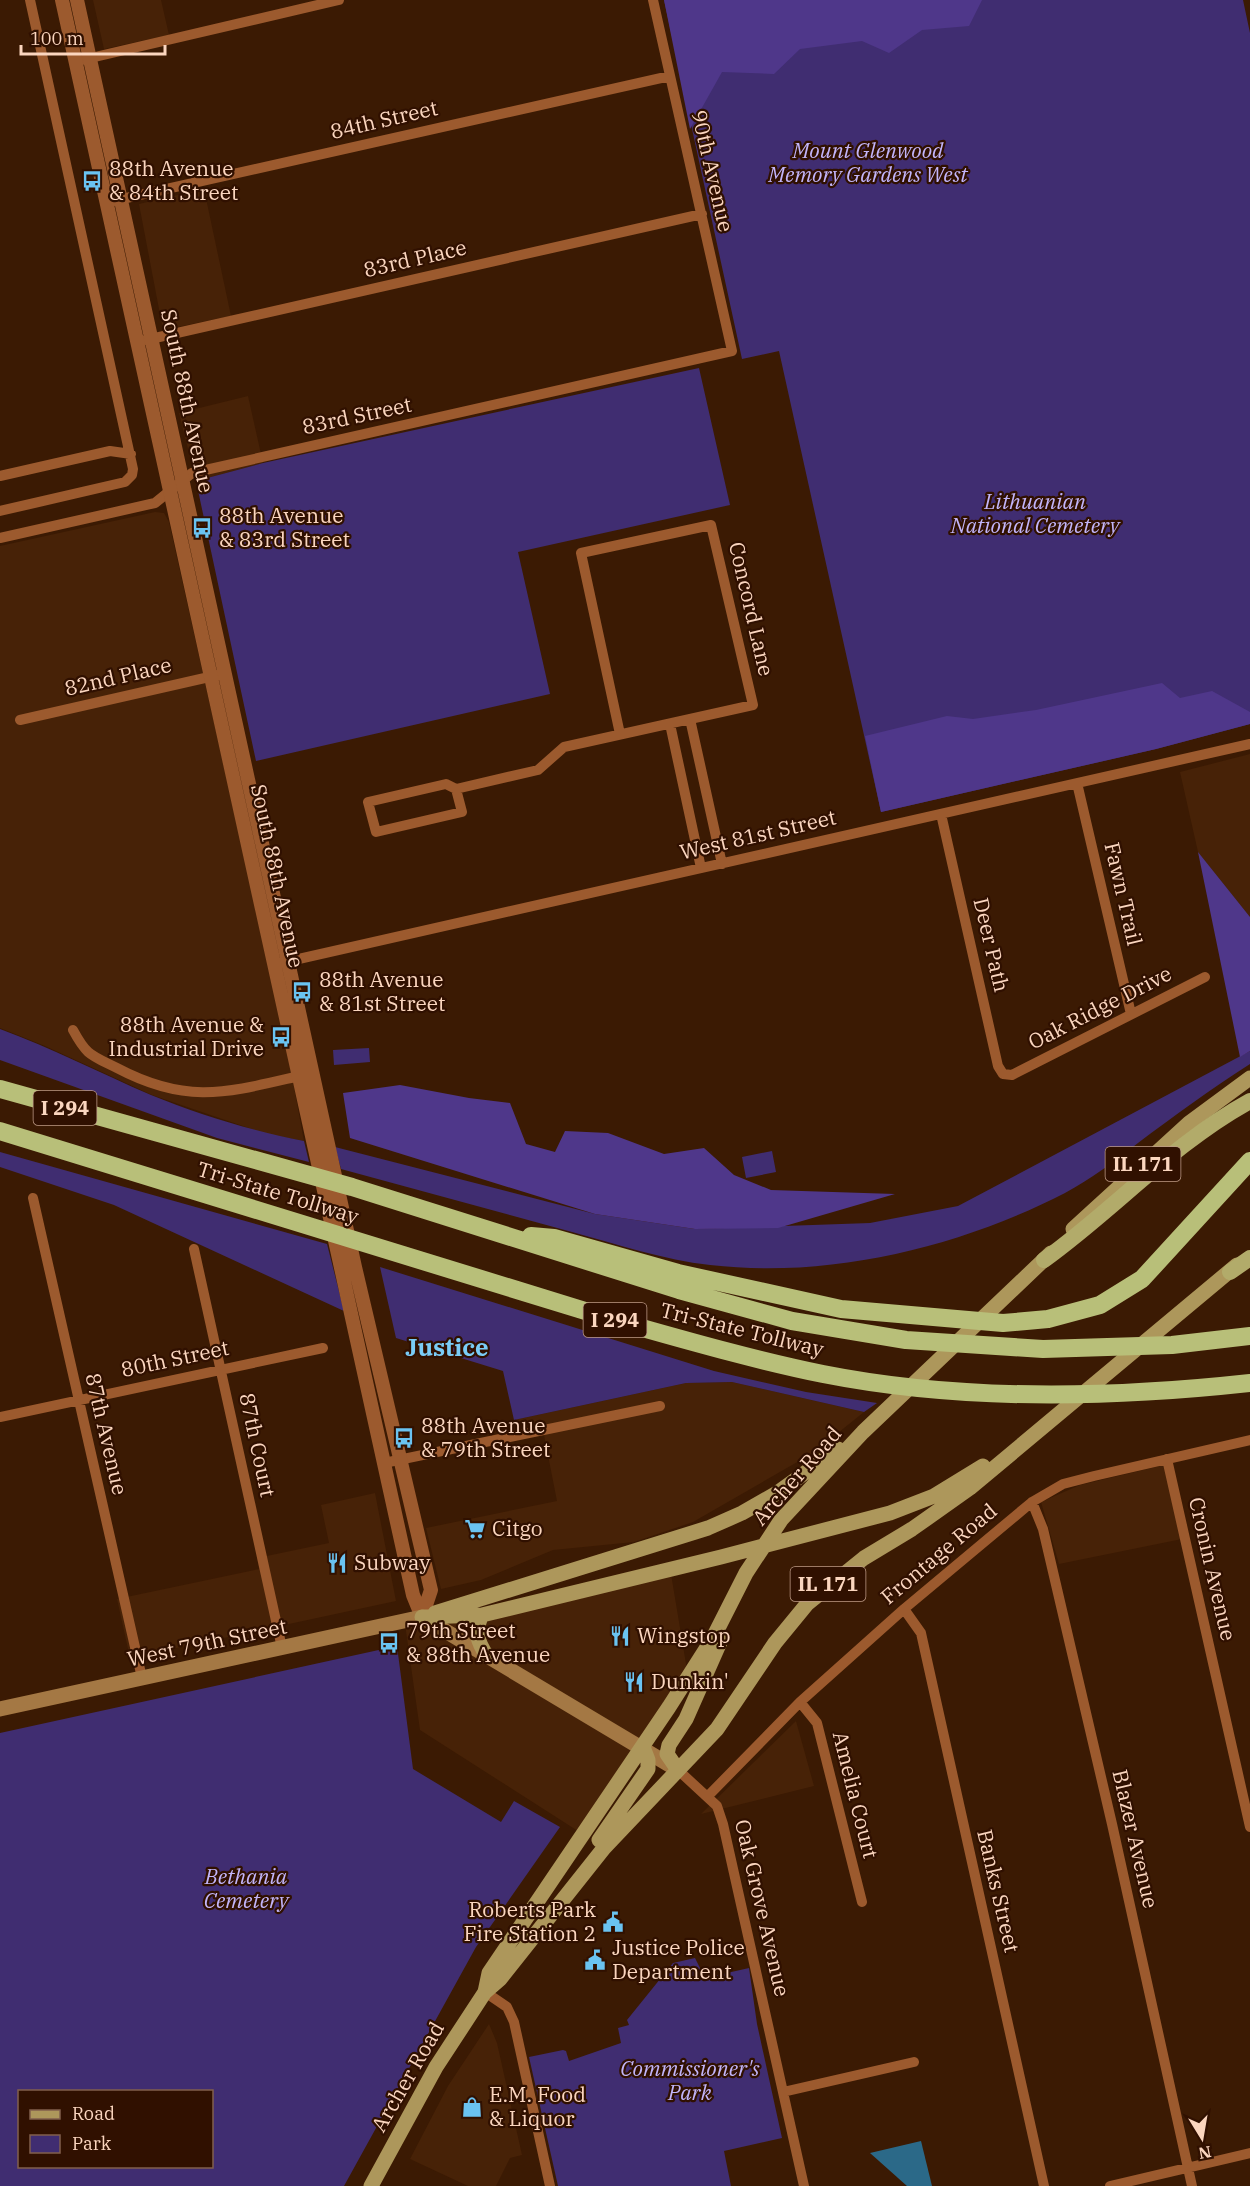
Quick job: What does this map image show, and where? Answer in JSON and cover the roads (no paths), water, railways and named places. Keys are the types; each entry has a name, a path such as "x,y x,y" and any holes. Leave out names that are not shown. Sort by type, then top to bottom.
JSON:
{"highway":[{"name":"Tri-State Tollway","path":"0,1089 352,1187 679,1290 792,1321 906,1340 1043,1349 1172,1345 1250,1336"},
{"path":"1044,1260 1082,1232 1196,1133 1250,1101"},
{"name":"Tri-State Tollway","path":"0,1131 621,1322 705,1346 825,1374 905,1386 1035,1395 1155,1391 1250,1383"},
{"path":"489,1232 554,1238 678,1273 841,1309 1003,1323 1038,1320 1075,1313 1100,1305 1142,1279 1250,1161"},
{"path":"1230,1272 1250,1258"}],"main road":[{"name":"Archer Road","path":"371,2186 430,2076 484,1992 489,1973 693,1670 732,1603 746,1573 781,1520 862,1432 1044,1260 1074,1228 1156,1151 1209,1106 1250,1077"},
{"path":"422,1617 482,1615 890,1513 934,1496 970,1476 1051,1420 1230,1272 1250,1252"},
{"path":"422,1617 708,1528 742,1513 777,1493 862,1432"},
{"name":"Archer Road","path":"484,1992 500,1979 569,1888 618,1831 717,1729 776,1643 807,1604 864,1558 950,1503 1021,1442"},
{"path":"678,1770 669,1761 667,1754 669,1745 686,1719 723,1634 732,1603"},
{"path":"482,1615 476,1632 478,1642 487,1656"},
{"name":"West 79th Street","path":"0,1709 422,1617"},
{"name":"Oak Grove Avenue","path":"422,1617 678,1770"},
{"path":"569,1888 648,1769 648,1760 643,1747"}],"street":[{"path":"0,511 125,482 132,475 131,454 30,0"},
{"name":"South 88th Avenue","path":"62,0 83,60 121,200 183,480 218,675 281,963 306,1074 328,1148 402,1458 431,1590 422,1617"},
{"name":"South 88th Avenue","path":"77,0 83,60 107,202 169,491 218,675"},
{"path":"83,60 339,0"},
{"name":"90th Avenue","path":"653,0 732,351"},
{"name":"84th Street","path":"107,202 670,76"},
{"name":"83rd Place","path":"137,342 702,214"},
{"name":"83rd Street","path":"0,538 155,503 183,480 200,471 732,351"},
{"path":"0,476 110,451 131,454"},
{"name":"Concord Lane","path":"456,789 462,812 376,832 368,802 446,784 456,789 538,770 564,747 753,705 711,525 581,554 620,734"},
{"name":"82nd Place","path":"20,720 218,675"},
{"path":"690,719 722,864"},
{"path":"670,724 701,868"},
{"name":"West 81st Street","path":"281,963 1250,744"},
{"name":"Fawn Trail","path":"1077,783 1131,1014"},
{"name":"Deer Path","path":"941,814 998,1066 1004,1074 1012,1075"},
{"name":"Oak Ridge Drive","path":"1012,1075 1205,977"},
{"path":"73,1030 84,1051 161,1088 199,1094 235,1090 306,1074"},
{"name":"South 88th Avenue","path":"306,1074 314,1143 339,1262 413,1595 422,1617"},
{"name":"87th Avenue","path":"33,1198 142,1678"},
{"name":"87th Court","path":"194,1249 282,1648"},
{"name":"80th Street","path":"0,1417 323,1348"},
{"path":"384,1463 660,1406"},
{"name":"Frontage Road","path":"708,1796 800,1702 904,1609 1032,1502 1063,1485 1250,1440"},
{"name":"Cronin Avenue","path":"1167,1459 1250,1827"},
{"name":"Blazer Avenue","path":"1032,1502 1043,1529 1110,1813 1192,2186"},
{"name":"Banks Street","path":"904,1609 921,1633 1044,2186"},
{"name":"Amelia Court","path":"800,1702 817,1723 862,1902"},
{"name":"Oak Grove Avenue","path":"678,1770 717,1806 723,1824 804,2186"},
{"path":"484,1992 507,2007 514,2022 550,2186"},
{"path":"783,2092 914,2062"},
{"path":"1110,2186 1250,2154"}],"water":[{"path":"921,2141 932,2186 907,2186 870,2153"}],"place":[{"name":"88th Avenue & 84th Street","path":"92,181"},
{"name":"88th Avenue & 83rd Street","path":"202,528"},
{"name":"88th Avenue & 81st Street","path":"302,992"},
{"name":"88th Avenue & Industrial Drive","path":"281,1037"},
{"name":"88th Avenue & 79th Street","path":"404,1438"},
{"name":"Citgo","path":"475,1529"},
{"name":"Subway","path":"337,1563"},
{"name":"Wingstop","path":"620,1636"},
{"name":"79th Street & 88th Avenue","path":"389,1643"},
{"name":"Dunkin'","path":"634,1682"},
{"name":"Roberts Park Fire Station 2","path":"613,1922"},
{"name":"Justice Police Department","path":"595,1960"},
{"name":"E.M. Food & Liquor","path":"472,2107"}],"district":[{"name":"Justice","path":"447,1348"}],"park label":[{"name":"Mount Glenwood Memory Gardens West","path":"868,163"},
{"name":"Lithuanian National Cemetery","path":"1035,514"},
{"name":"Bethania Cemetery","path":"246,1889"},
{"name":"Commissioner's Park","path":"690,2081"}]}
